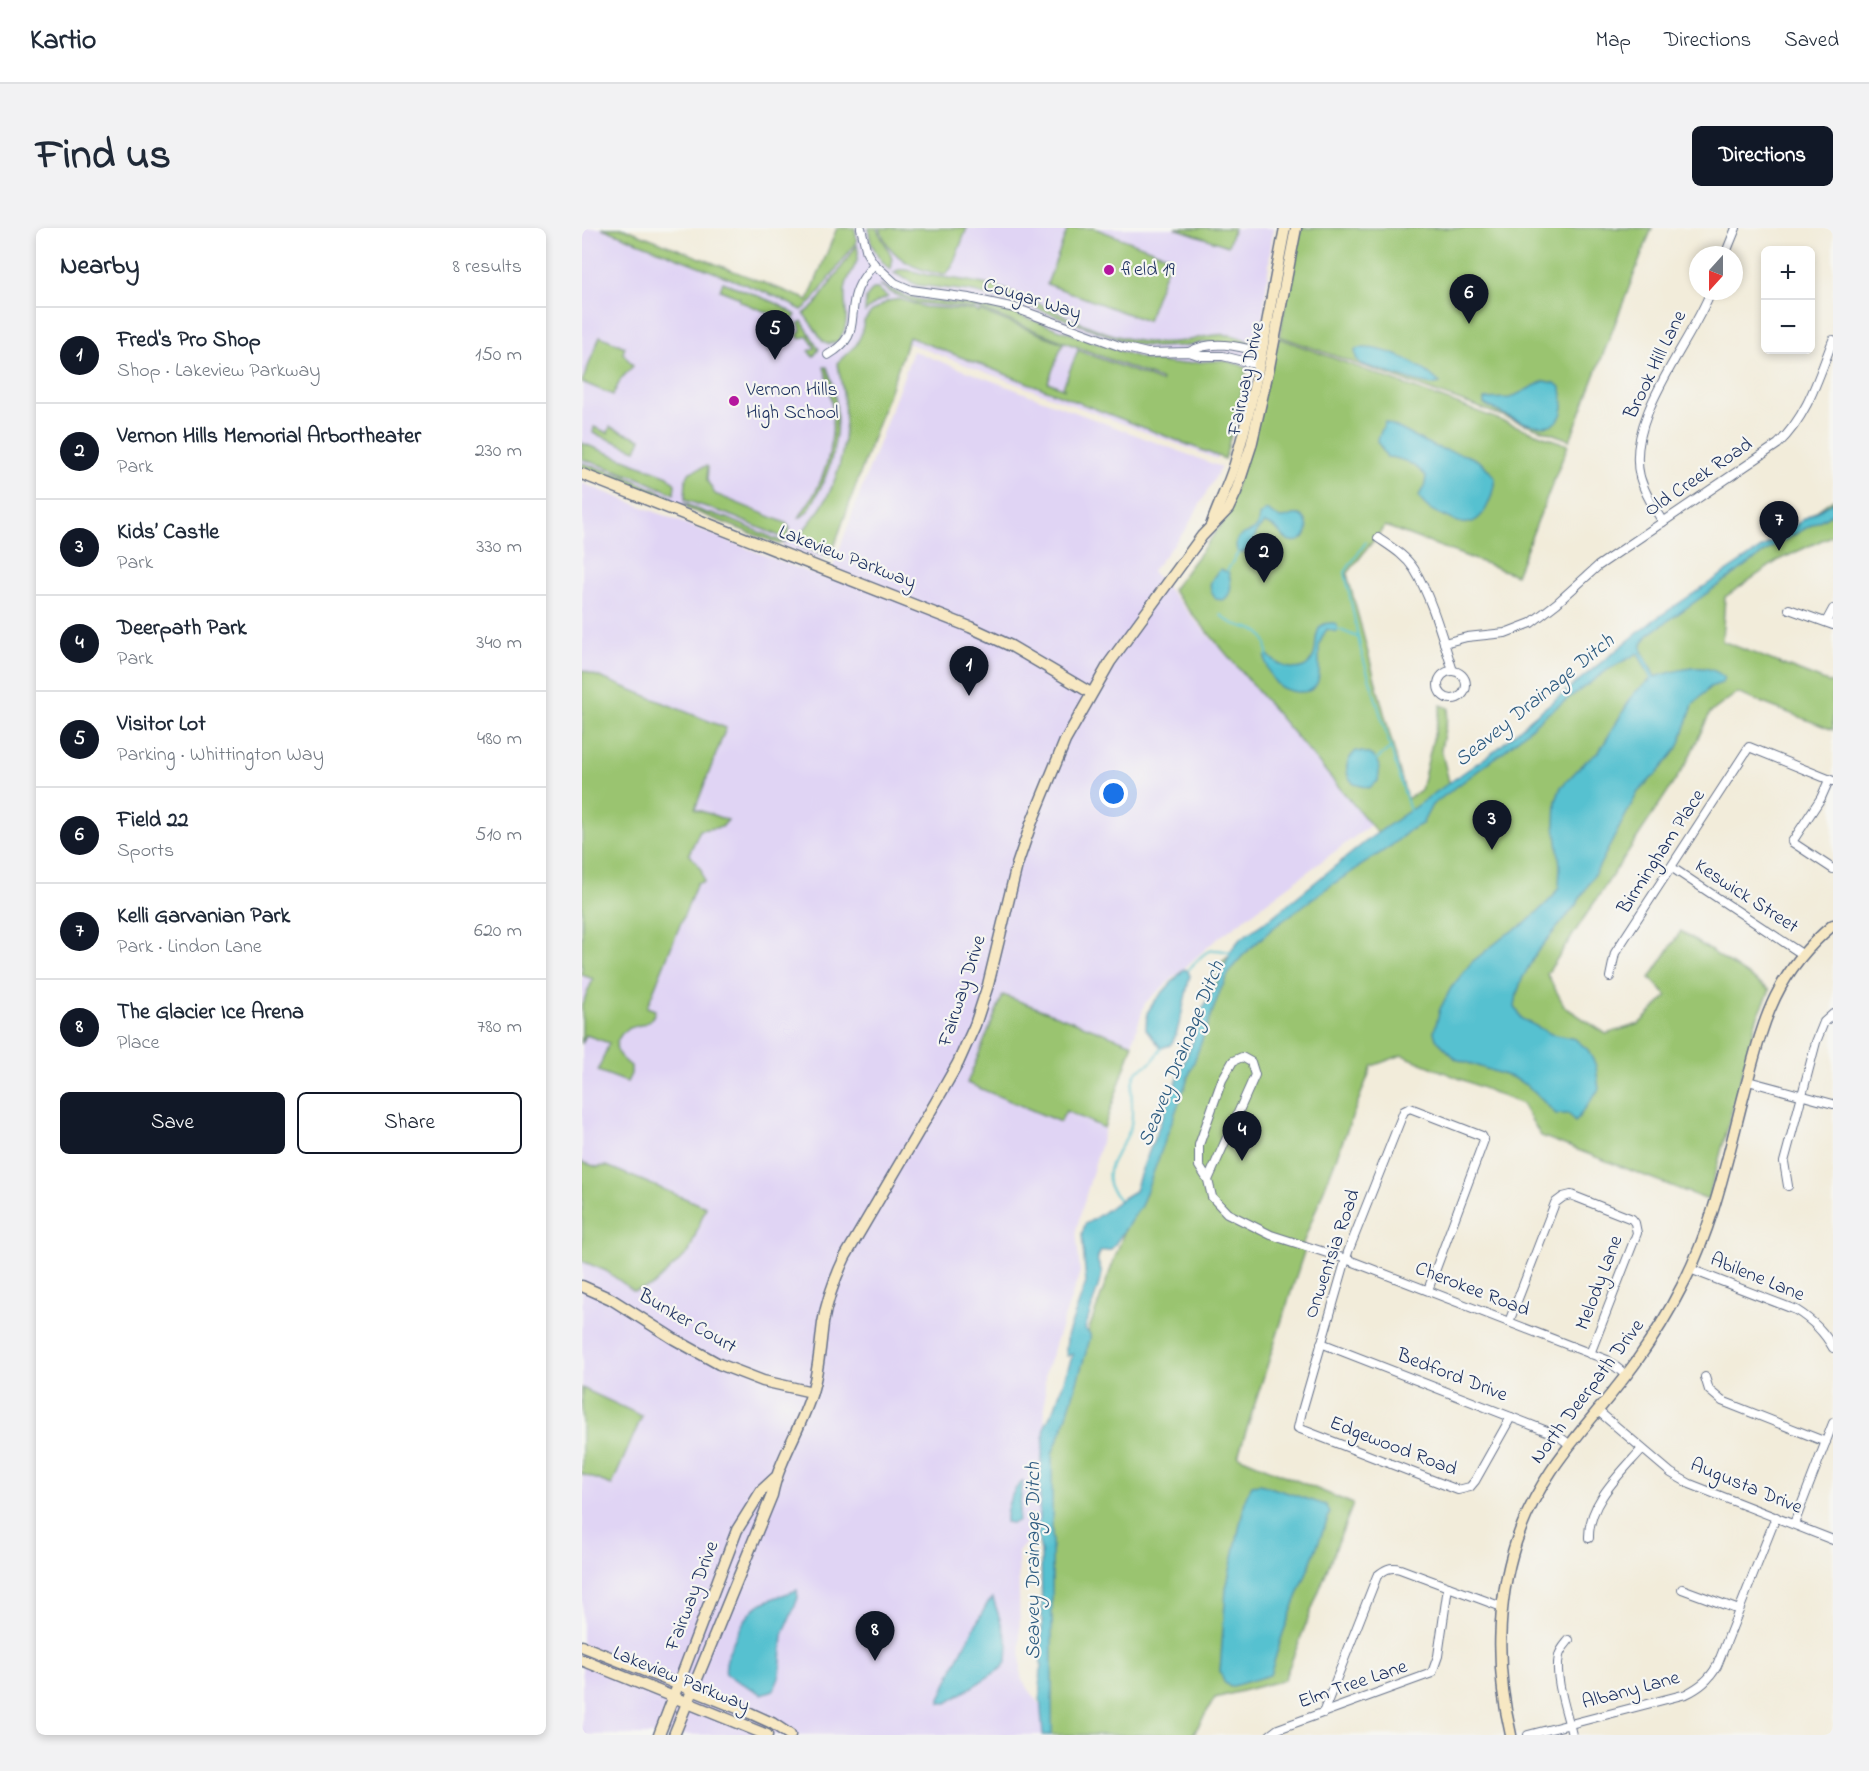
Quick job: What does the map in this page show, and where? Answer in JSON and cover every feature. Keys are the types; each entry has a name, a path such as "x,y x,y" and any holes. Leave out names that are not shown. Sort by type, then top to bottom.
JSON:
{"main road":[{"name":"Fairway Drive","path":"1210,529 1237,458 1259,364 1285,228"},
{"name":"Fairway Drive","path":"674,1735 772,1495 775,1478 804,1417 812,1392 827,1303 836,1276 944,1089 975,1025 988,985 1017,865 1065,741 1091,693 1134,628 1202,536 1228,509 1242,477 1269,367 1296,228"},
{"name":"Lakeview Parkway","path":"582,474 970,627 1011,646 1091,693"},
{"name":"North Deerpath Drive","path":"1511,1735 1500,1665 1502,1607 1511,1559 1524,1523 1546,1479 1569,1444 1626,1375 1660,1326 1690,1269 1713,1209 1768,1010 1785,978 1802,954 1833,925"},
{"name":"Bunker Court","path":"582,1286 611,1299 674,1340 718,1364 764,1381 812,1392"},
{"name":"Fairway Drive","path":"658,1735 737,1530 762,1490 775,1478"},
{"name":"Lakeview Parkway","path":"582,1646 764,1719 790,1735"},
{"name":"Lakeview Parkway","path":"582,1660 767,1735"}],"street":[{"name":"Cougar Way","path":"861,228 867,254 874,264 886,276 911,290 969,298 1015,308 1139,351 1189,352 1201,356 1236,358 1259,364"},
{"path":"1729,246 1736,228"},
{"path":"828,354 840,348 850,333 854,315 854,298 859,285 874,264"},
{"name":"Brook Hill Lane","path":"1663,522 1649,500 1640,476 1639,440 1649,409 1706,300"},
{"name":"Old Creek Road","path":"1444,643 1467,637 1505,633 1531,623 1598,567 1778,444 1789,433 1807,406 1833,340"},
{"name":"Cougar Way","path":"1189,352 1200,346 1218,344 1261,352"},
{"path":"1378,538 1402,555 1413,568 1422,584 1453,671"},
{"path":"1789,609 1830,624 1833,609"},
{"name":"Birmingham Place","path":"1610,977 1615,954 1749,747 1831,780"},
{"path":"1831,780 1792,842 1833,869"},
{"name":"Keswick Street","path":"1671,867 1802,954"},
{"path":"1788,1186 1784,1162 1816,1042 1824,1022 1833,1014"},
{"name":"Cherokee Road","path":"1208,1180 1255,1076 1251,1062 1242,1057 1233,1061 1222,1080 1199,1145 1199,1166 1208,1180 1212,1197 1227,1213 1271,1236 1346,1258 1607,1360 1626,1375"},
{"path":"1748,1082 1833,1104"},
{"name":"Onwentsia Road","path":"1309,1433 1298,1428 1346,1258 1404,1111 1413,1108 1482,1136 1484,1140 1428,1290"},
{"name":"Melody Lane","path":"1509,1322 1555,1203 1563,1197 1577,1197 1632,1219 1636,1233 1590,1354"},
{"name":"Abilene Lane","path":"1690,1269 1796,1310 1810,1318 1821,1329 1833,1348"},
{"name":"Bedford Drive","path":"1321,1343 1511,1417 1557,1436 1569,1444"},
{"path":"1705,1377 1709,1390 1722,1401 1826,1443"},
{"name":"Augusta Drive","path":"1597,1410 1671,1473 1690,1484 1833,1540"},
{"name":"Edgewood Road","path":"1309,1433 1458,1490 1466,1490 1475,1481 1511,1417"},
{"path":"1794,1524 1833,1423"},
{"path":"1589,1538 1592,1516 1604,1494 1642,1449"},
{"name":"Albany Lane","path":"1528,1735 1686,1694 1701,1686 1713,1674 1717,1666 1776,1517"},
{"path":"1323,1713 1377,1576 1384,1565 1502,1607"},
{"name":"Elm Tree Lane","path":"1270,1735 1278,1729 1432,1673 1438,1656 1448,1587"},
{"path":"1682,1589 1739,1610"},
{"path":"1569,1641 1561,1652 1558,1665 1572,1735"}],"shaded area":[{"name":"Vernon Hills High School","path":"582,228 624,228 808,300 837,228 1273,228 1261,334 1217,459 908,343 822,561 582,467"},
{"path":"913,351 1221,467 1186,529 1152,571 1373,823 1212,943 1145,1003 1109,1114 1076,1230 1080,1272 1045,1374 1044,1527 1018,1551 1021,1678 1044,1711 1042,1735 582,1735 582,483 828,580"}],"green space":[{"path":"602,228 624,228 808,300 837,228 855,228 857,241 812,302 802,310 777,297"},
{"path":"869,228 877,228 888,249 892,260 890,270 875,250 870,239"},
{"path":"880,228 967,228 952,267 946,274 915,267 906,262 890,247"},
{"name":"field 19","path":"1068,228 1094,228 1171,257 1147,321 1047,284"},
{"path":"1175,228 1234,228 1228,246"},
{"path":"1301,228 1652,228 1570,440 1279,336"},
{"path":"857,245 857,261 846,285 845,326 838,341 829,344 823,341 804,314 815,305"},
{"path":"898,270 995,287 1029,299 1103,332 1134,340 1153,343 1172,342 1224,335 1236,336 1252,343 1244,345 1205,342 1184,346 1156,347 1131,344 1027,305 969,291 917,285 894,273"},
{"path":"723,282 778,304 796,315 793,319 797,325 791,329 793,332 769,351 781,318 739,301 740,298 720,290"},
{"path":"879,284 903,295 922,300 966,304 1015,314 1146,360 1174,364 1223,360 1241,365 1247,369 1225,459 909,337 830,558 798,545 801,535 831,489 842,454 845,418 837,363 856,345 864,321 871,312 888,301 899,299 924,307 973,310 979,312 978,314 980,311 1063,343 1048,382 1065,389 1063,387 1078,350 1161,382 1162,380 980,309 917,303 892,293"},
{"path":"873,289 878,289 888,297 877,302 865,312 866,298"},
{"path":"802,321 819,349 814,356 809,351 815,348 808,336 800,339 797,335 801,331 799,323"},
{"path":"600,336 625,347 623,353 633,366 621,379 613,395 582,382"},
{"path":"1279,338 1568,445 1516,575 1385,526 1347,574 1407,799 1421,790 1441,705 1449,708 1441,749 1450,786 1726,576 1833,499 1833,535 1779,560 1725,597 1722,641 1833,684 1833,730 1737,693 1710,713 1686,764 1547,974 1565,1007 1606,1034 1639,1024 1667,996 1650,978 1681,931 1770,990 1757,1018 1708,1200 1541,1136 1522,1104 1402,1055 1372,1066 1303,1243 1304,1252 1238,1456 1353,1504 1284,1680 1215,1698 1194,1733 1195,1735 1045,1735 1043,1456 1222,962 1307,892 1382,838 1172,590 1227,517"},
{"path":"824,367 827,367 836,400 834,450 814,500 807,512 799,518 823,476 831,445 831,398"},
{"path":"594,427 608,433 610,427 641,439 636,450 593,433"},
{"path":"582,443 668,476 675,484 674,494 639,478 582,459"},
{"path":"582,463 627,477 671,497 659,498 582,468"},
{"path":"708,467 707,480 715,494 786,523 790,528 786,539 727,514 685,500 686,479 690,472"},
{"path":"684,503 704,512 727,518 785,543 778,544 689,509"},
{"path":"582,670 726,728 695,809 728,820 722,827 700,830 689,854 701,868 704,882 697,883 647,1007 655,1010 654,1015 645,1023 625,1031 617,1042 619,1054 631,1066 631,1074 627,1082 598,1071 609,1043 586,1035 582,1044 582,1005 593,979 582,975"},
{"path":"1003,995 1133,1044 1104,1128 1066,1111 1060,1122 967,1083"},
{"path":"582,1162 597,1167 607,1166 706,1207 689,1252 652,1286 634,1291 606,1271 582,1261"},
{"path":"582,1388 642,1416 612,1485 582,1474"}],"water":[{"path":"1360,348 1392,353 1423,369 1440,383 1432,385 1417,382 1361,364 1356,358 1355,350"},
{"path":"1544,381 1555,383 1561,388 1563,407 1559,418 1552,424 1541,426 1529,424 1484,404 1484,399 1510,398"},
{"path":"1385,422 1436,447 1469,456 1488,469 1495,478 1492,493 1486,508 1477,520 1462,523 1426,506 1419,496 1426,476 1408,462 1387,457 1377,441"},
{"path":"1833,502 1833,513 1774,546 1648,635 1642,644 1642,651 1655,677 1682,669 1700,668 1717,672 1724,677 1722,683 1710,687 1693,705 1679,746 1638,792 1576,905 1537,952 1522,979 1515,1007 1522,1019 1551,1034 1575,1039 1588,1050 1596,1066 1599,1089 1575,1122 1569,1114 1556,1114 1529,1087 1514,1078 1456,1059 1436,1039 1434,1032 1440,1009 1451,988 1472,962 1507,934 1525,924 1553,897 1559,887 1560,865 1555,825 1556,801 1561,787 1585,762 1599,752 1634,693 1651,679 1638,653 1609,669 1543,717 1503,752 1432,805 1422,824 1410,830 1391,846 1327,888 1273,928 1231,969 1220,991 1141,1206 1113,1247 1110,1250 1101,1251 1098,1259 1102,1274 1085,1329 1090,1334 1090,1339 1064,1425 1052,1454 1052,1735 1043,1735 1040,1697 1041,1551 1038,1538 1041,1467 1045,1426 1055,1407 1073,1354 1067,1356 1067,1336 1086,1283 1082,1234 1085,1224 1135,1191 1193,1040 1202,1009 1216,987 1232,949 1240,939 1272,917 1369,839 1496,750 1532,718 1654,620"},
{"path":"1266,510 1280,518 1301,516 1308,528 1304,537 1296,541 1287,540 1274,527 1264,523 1257,531 1251,547 1242,553 1237,551 1237,539 1254,529 1259,516"},
{"path":"1221,569 1229,573 1231,585 1230,592 1223,600 1216,599 1210,587 1214,576"},
{"path":"1337,624 1337,632 1327,629 1320,642 1318,679 1313,689 1297,692 1278,685 1268,671 1265,657 1268,655 1286,667 1305,666 1314,655 1320,627"},
{"path":"1356,751 1373,756 1378,764 1378,781 1369,788 1354,784 1348,776 1348,763"},
{"path":"1184,969 1190,976 1179,1024 1170,1045 1161,1048 1146,1029 1147,1013"},
{"path":"1023,1481 1018,1521 1006,1522 1010,1500"},
{"path":"1260,1484 1326,1505 1330,1513 1283,1633 1270,1675 1230,1687 1224,1682 1220,1671 1226,1589 1246,1497 1252,1485"},
{"path":"797,1590 798,1598 783,1635 780,1675 774,1690 762,1694 726,1675 731,1647 742,1625 755,1608 762,1603"},
{"path":"993,1598 1008,1644 1007,1661 1002,1668 947,1703 940,1703 956,1662 987,1604"}],"waterway":[{"path":"1366,542 1345,572 1361,651 1411,814"},
{"path":"1227,571 1239,551"},
{"path":"1221,615 1228,621 1263,636 1267,656"},
{"path":"1338,629 1357,637"},
{"path":"1376,760 1390,748"},
{"name":"Seavey Drainage Ditch","path":"1188,970 1211,950 1232,953"},
{"name":"Seavey Drainage Ditch","path":"1119,1199 1110,1186 1108,1176 1112,1162 1132,1122 1133,1081 1136,1072 1152,1062 1161,1048"}],"place":[{"name":"field 19","path":"1109,270"},
{"name":"Field 22","path":"1469,324"},
{"name":"Visitor Lot","path":"775,360"},
{"name":"Vernon Hills High School","path":"734,401"},
{"name":"Kelli Garvanian Park","path":"1779,551"},
{"name":"Vernon Hills Memorial Arbortheater","path":"1264,583"},
{"name":"Fred's Pro Shop","path":"969,696"},
{"name":"Kids’ Castle","path":"1492,850"},
{"name":"Deerpath Park","path":"1242,1161"},
{"name":"The Glacier Ice Arena","path":"875,1661"}]}
